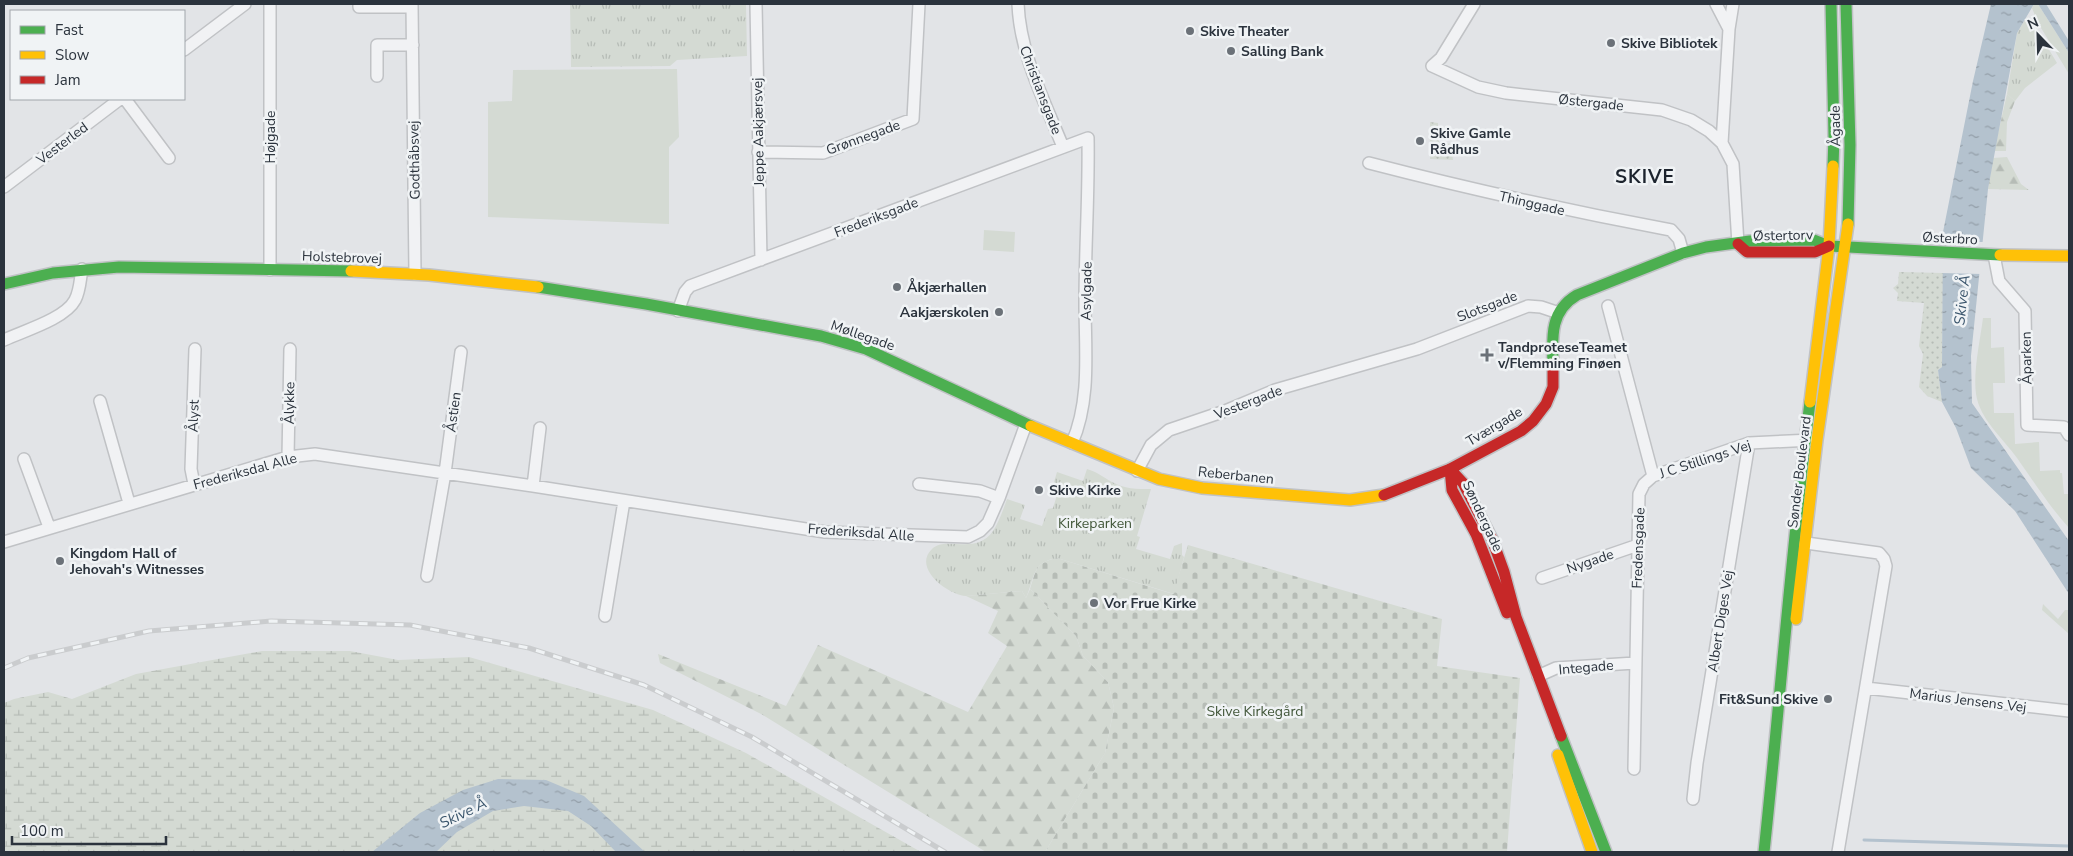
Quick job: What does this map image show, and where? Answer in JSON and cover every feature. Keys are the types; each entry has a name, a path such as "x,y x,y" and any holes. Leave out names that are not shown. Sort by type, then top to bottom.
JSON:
{"street":[{"path":"185,49 245,4"},
{"name":"Højgade","path":"270,4 270,270"},
{"name":"Godthåbsvej","path":"358,4 358,7 412,5 415,274"},
{"name":"Jeppe Aakjærsvej","path":"756,4 761,260"},
{"name":"Grønnegade","path":"758,152 823,153 913,118 919,4"},
{"name":"Christiansgade","path":"1018,4 1019,26 1025,51 1063,146"},
{"name":"Østergade","path":"1474,4 1441,58 1432,66 1478,87 1506,93 1662,110 1691,120 1709,131 1722,143 1733,164 1738,244"},
{"path":"1716,4 1729,29"},
{"path":"1722,143 1729,29 1733,4"},
{"name":"Ågade","path":"1829,246 1834,136 1831,4"},
{"name":"Ågade","path":"1845,247 1848,227 1850,145 1846,4"},
{"path":"377,76 377,45 413,45"},
{"name":"Vesterled","path":"4,187 119,100"},
{"path":"127,100 169,158"},
{"name":"Frederiksgade","path":"678,311 685,292 690,286 1088,138"},
{"name":"Asylgade","path":"1072,443 1079,428 1084,393 1089,196 1088,138"},
{"name":"Thinggade","path":"1370,163 1450,184 1572,212 1671,230 1679,239 1683,253"},
{"name":"Østertorv","path":"1683,253 1715,246 1738,244 1747,252 1814,252 1829,246"},
{"name":"Østerbro","path":"1829,246 1994,255 2069,256"},
{"name":"Sønder Boulevard","path":"1800,543 1804,440 1829,246"},
{"name":"Sønder Boulevard","path":"1764,852 1780,701 1785,625 1817,440 1845,247"},
{"path":"1558,313 1567,301 1578,294 1683,253"},
{"name":"Åparken","path":"1994,255 1999,281 2025,311 2027,425 2064,427 2069,435"},
{"name":"Holstebrovej","path":"4,284 47,274 135,266 415,274 524,286 678,311"},
{"path":"4,340 58,316 67,309 75,301 82,270"},
{"name":"Slotsgade","path":"1379,361 1417,349 1528,306 1541,307 1558,313"},
{"path":"1608,306 1653,476"},
{"name":"Møllegade","path":"678,311 821,336 866,349 1026,424"},
{"name":"Tværgade","path":"1450,470 1524,429 1542,411 1553,387 1553,330 1558,313"},
{"name":"Ålyst","path":"194,484 191,469 195,349"},
{"name":"Ålykke","path":"288,457 290,349"},
{"name":"Åstien","path":"445,473 461,352"},
{"name":"Vestergade","path":"1137,471 1151,445 1169,430 1225,411 1275,390 1379,361"},
{"path":"100,400 130,503"},
{"name":"Reberbanen","path":"1026,424 1137,471 1173,483 1202,488 1350,500 1389,494 1450,470"},
{"name":"Frederiksdal Alle","path":"4,542 288,457 314,454 825,532 968,537 980,531 987,524 1000,498 1026,424"},
{"path":"533,486 540,428"},
{"name":"J C Stillings Vej","path":"1653,476 1749,443 1817,440"},
{"name":"Albert Diges Vej","path":"1693,799 1749,443"},
{"path":"24,459 49,527"},
{"name":"Søndergade","path":"1450,470 1463,484 1492,539 1504,572 1516,617 1606,852"},
{"name":"Søndergade","path":"1450,470 1452,490 1485,554 1532,679 1592,852"},
{"path":"428,576 445,473"},
{"name":"Fredensgade","path":"1634,769 1639,494 1644,484 1653,476"},
{"path":"920,484 980,491 1000,498"},
{"path":"605,616 624,501"},
{"path":"1800,543 1869,550 1878,553 1884,558 1886,566 1838,852"},
{"name":"Nygade","path":"1542,578 1638,545"},
{"name":"Integade","path":"1538,676 1556,668 1635,664"},
{"name":"Marius Jensens Vej","path":"1866,688 2069,711"},
{"name":"Sønder Boulevard","path":"1754,852 1774,747"}],"green space":[{"path":"570,4 746,4 747,56 677,60 670,66 571,67"},
{"path":"2034,4 2038,4 2069,53 2069,74 2038,23 2032,8"},
{"path":"2026,18 2036,28 2057,63 2025,88 2015,101 2007,94 2017,33"},
{"path":"677,69 679,137 669,147 669,224 488,217 488,102 512,101 513,70"},
{"path":"2007,94 2015,101 2007,122 2006,151 1994,151"},
{"path":"1430,122 1438,123 1438,132 1441,132 1439,142 1451,144 1453,160 1430,159"},
{"path":"2007,157 2021,184 2029,190 1988,189 1993,158"},
{"path":"984,230 1015,232 1014,252 983,250"},
{"path":"1899,272 1943,273 1942,367 1938,370 1942,402 1927,396 1919,387 1923,354 1919,346 1924,303 1897,301 1898,293 1893,288 1898,284"},
{"path":"1983,318 1991,318 1991,348 2004,347 2005,383 1993,383 1994,413 2014,413 2015,444 2039,442 2040,471 2060,470 2060,473 2062,473 2064,494 2069,494 2069,528 2048,503 1987,420 1978,403 1975,376"},
{"name":"Kirkeparken","path":"1087,469 1121,486 1151,489 1137,536 1140,537 1136,549 1170,559 1174,546 1182,543 1182,555 1184,557 1174,594 1057,558 1043,563 1039,567 1033,577 1026,598 1022,591 966,596 950,591 942,586 929,572 926,564 927,556 932,549 938,545 970,544 986,538 997,524 1007,499 1025,505 1020,519 1042,526 1048,509 1053,508 1057,495 1051,492 1057,472 1083,481"},
{"name":"Skive Kirkegård","path":"1188,545 1442,619 1437,666 1520,678 1507,852 1045,852 1105,753 1114,708 1108,682 1083,656 1076,636 1030,589 1036,572 1045,562 1057,558 1173,594"},
{"path":"1030,589 1076,636 1083,656 1108,682 1114,708 1105,753 1045,852 986,852 761,714 660,663 658,654 786,706 818,645 968,712 1007,646 988,633 998,611 966,596 1022,591 1026,598"},
{"path":"2043,604 2058,619 2065,610 2069,610 2069,634 2042,610"},
{"path":"262,651 350,651 398,660 469,657 653,710 746,753 921,852 4,852 4,703 48,692 72,699 136,674"}],"water":[{"name":"Skive Å","path":"1991,4 2034,4 2017,33 1988,189 1971,356 1972,403 2069,541 2069,594 2015,511 1971,468 1956,428 1942,402 1938,370 1942,367 1943,232 1973,81"},
{"path":"2038,4 2046,4 2069,41 2069,53"},
{"name":"Skive Å","path":"498,779 546,780 584,796 645,852 616,852 591,826 568,811 524,806 493,811 457,832 436,852 372,852 420,813 463,790"}],"pier":[{"path":"1941,242 1983,242 1982,274 1941,273"}],"waterway":[{"path":"1864,840 2069,846"}],"railway":[{"path":"4,668 28,658 149,631 271,621 410,625 529,648 644,685 752,737 945,852"}],"traffic: fast":[{"path":"1831,4 1833,166"},
{"path":"1846,4 1850,145 1848,224"},
{"path":"1553,364 1555,325 1557,317 1568,301 1577,295 1683,253 1706,247 1750,241 1814,240 1829,246 2000,255"},
{"path":"4,284 53,273 119,267 351,271"},
{"path":"538,287 646,304 821,336 866,349 1031,426"},
{"path":"1764,852 1797,514 1810,402"},
{"path":"1561,736 1606,852"}],"traffic: slow":[{"path":"1810,402 1829,246 1833,166"},
{"path":"1796,619 1817,440 1848,224"},
{"path":"2000,255 2069,256"},
{"path":"351,271 429,275 538,287"},
{"path":"1031,426 1159,479 1202,488 1350,500 1384,495"},
{"path":"1558,755 1592,852"}],"traffic: jam":[{"path":"1738,244 1747,252 1815,252 1829,246"},
{"path":"1384,495 1450,469 1521,431 1533,421 1546,404 1553,387 1553,364"},
{"path":"1450,469 1463,483 1492,539 1504,572 1516,617 1561,736"},
{"path":"1450,469 1452,490 1476,534 1507,613"}],"place":[{"name":"Skive Theater","path":"1190,31"},
{"name":"Skive Bibliotek","path":"1611,43"},
{"name":"Salling Bank","path":"1231,51"},
{"name":"Skive Gamle Rådhus","path":"1420,141"},
{"name":"Åkjærhallen","path":"897,287"},
{"name":"Aakjærskolen","path":"999,312"},
{"name":"TandproteseTeamet v/Flemming Finøen","path":"1487,355"},
{"name":"Skive Kirke","path":"1039,490"},
{"name":"Kingdom Hall of Jehovah's Witnesses","path":"60,561"},
{"name":"Vor Frue Kirke","path":"1094,603"},
{"name":"Fit&Sund Skive","path":"1828,699"}],"district":[{"name":"SKIVE","path":"1645,176"}]}
